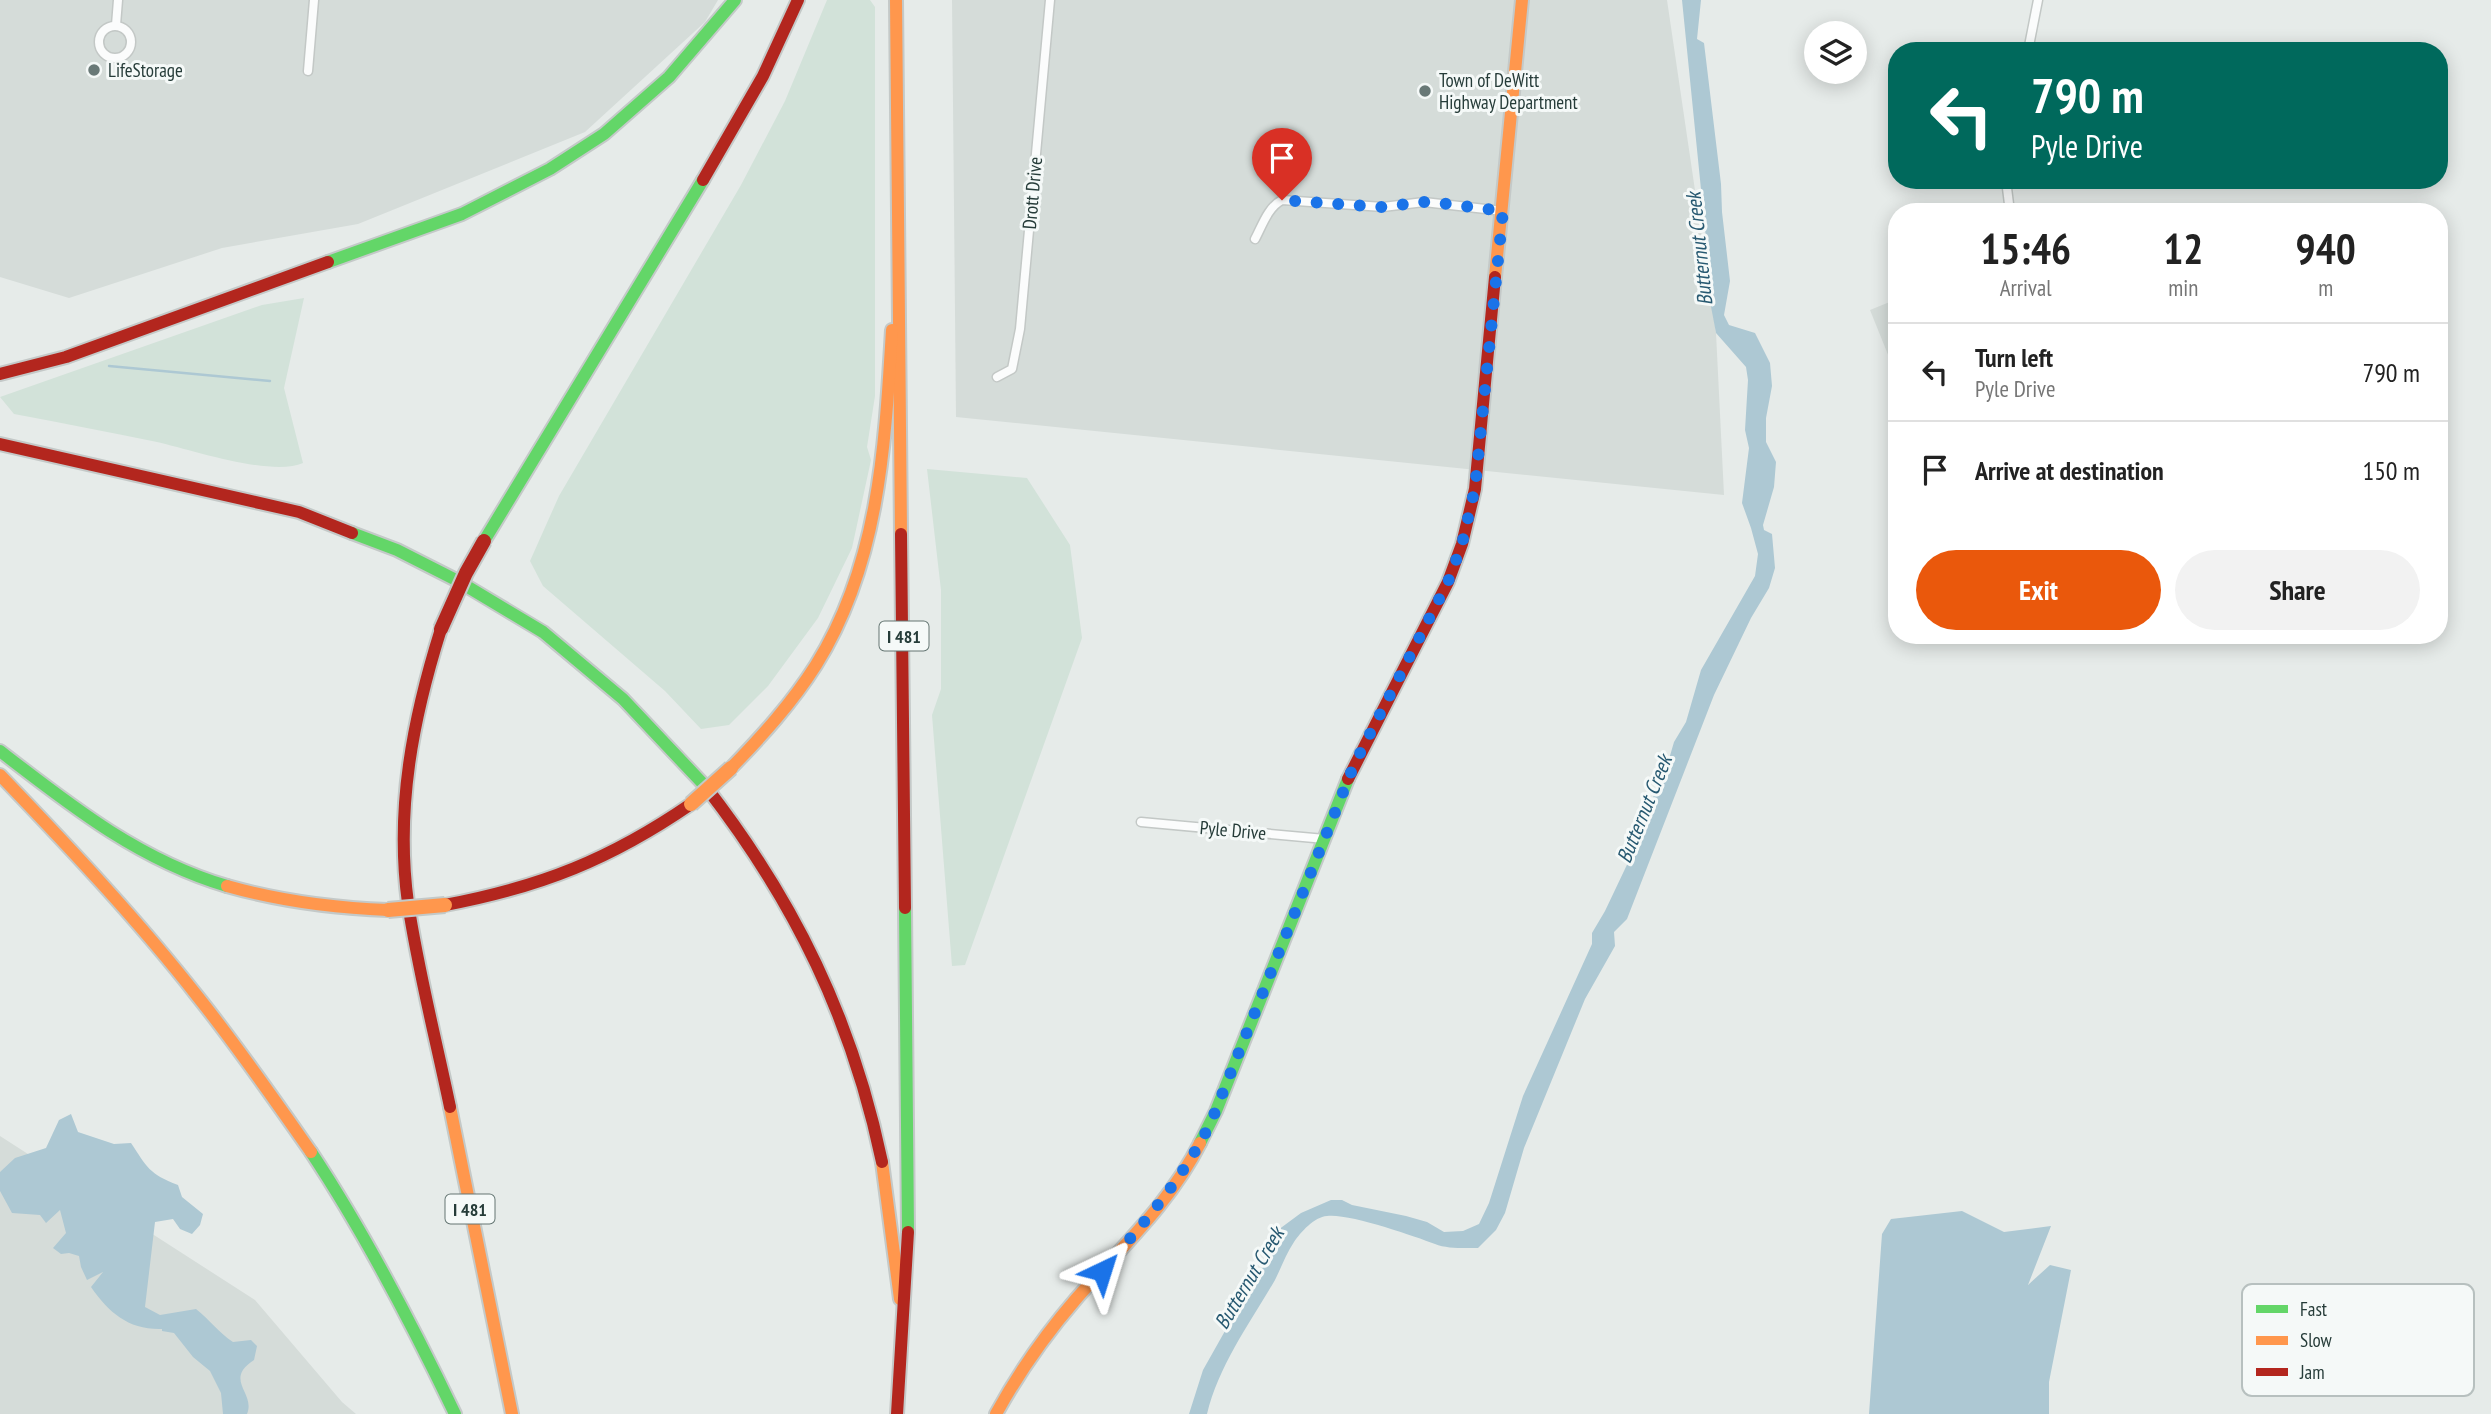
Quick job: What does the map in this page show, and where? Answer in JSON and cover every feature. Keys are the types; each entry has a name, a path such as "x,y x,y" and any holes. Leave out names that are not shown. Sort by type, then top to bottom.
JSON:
{"main road":[{"path":"0,374 66,357 462,214 550,169 604,134 669,77 735,0"},
{"name":"I 481","path":"512,1414 408,902 404,832 408,760 424,681 441,629 466,573 740,119 798,0"},
{"name":"I 481","path":"897,0 897,248 902,404 907,1024 907,1271 897,1414"},
{"path":"996,1414 1036,1348 1165,1198 1198,1148 1211,1122 1354,765 1448,582 1470,517 1475,488 1522,0"},
{"path":"0,751 119,838 181,870 243,892 331,908 388,910 445,905 512,893 569,874 630,845 691,804 766,733 797,696 820,659 848,604 874,512 883,456 897,248"},
{"path":"0,444 279,507 339,526 397,550 458,581 543,632 623,699 701,781 742,834 802,932 828,989 846,1033 871,1110 885,1177 903,1324"},
{"path":"0,775 65,841 169,960 212,1012 275,1098 315,1157 374,1255 455,1414"}],"street":[{"path":"116,25 118,0"},
{"path":"308,71 314,0"},
{"name":"Drott Drive","path":"998,377 1012,369 1018,342 1050,0"},
{"path":"2030,42 2038,0"},
{"path":"116,25 128,32 131,44 123,56 110,57 99,48 99,36 106,28 116,25"},
{"path":"1255,239 1270,211 1282,200 1383,207 1424,202 1503,211"},
{"name":"Pyle Drive","path":"1141,822 1325,839"}],"shaded area":[{"path":"0,0 718,0 705,22 585,132 358,224 222,248 69,298 0,277"},
{"path":"827,0 870,0 875,7 875,396 867,447 871,460 852,548 818,618 768,686 729,725 701,729 665,691 543,586 530,561 559,496 741,185 785,101"},
{"path":"952,0 1667,0 1716,333 1724,495 956,417"},
{"path":"304,298 284,388 303,463 272,467 252,465 157,442 14,414 0,397 262,305"},
{"path":"1888,303 1888,355 1870,310"},
{"path":"927,469 1027,478 1070,545 1082,638 965,965 952,966 932,715 941,689 941,590"},
{"path":"0,1136 255,1300 342,1402 356,1414 0,1414"}],"water":[{"path":"1682,0 1701,0 1697,39 1704,43 1730,281 1724,315 1729,325 1755,333 1770,363 1772,386 1766,418 1766,442 1776,462 1774,487 1763,525 1764,530 1772,534 1775,568 1769,588 1751,618 1714,695 1627,919 1614,932 1615,946 1585,999 1524,1148 1505,1213 1496,1230 1478,1248 1456,1248 1440,1246 1350,1218 1327,1216 1317,1219 1291,1247 1275,1280 1227,1361 1207,1414 1189,1414 1203,1370 1243,1299 1251,1277 1265,1266 1278,1230 1301,1213 1331,1200 1342,1200 1352,1205 1427,1222 1444,1232 1463,1231 1479,1224 1489,1203 1523,1096 1592,944 1592,933 1643,831 1659,778 1667,766 1674,742 1686,722 1701,670 1755,576 1758,554 1742,503 1749,448 1745,430 1748,380 1746,367 1716,333 1709,296 1710,279"},
{"path":"71,1114 78,1132 114,1144 131,1143 150,1169 178,1185 182,1197 203,1214 200,1225 192,1234 180,1229 173,1219 155,1222 145,1307 160,1315 196,1309 233,1342 251,1340 257,1346 254,1360 241,1374 242,1387 249,1406 247,1414 223,1414 221,1393 210,1371 193,1357 174,1333 130,1323 105,1305 91,1287 103,1272 87,1280 79,1256 61,1254 53,1248 66,1233 60,1210 46,1223 40,1215 12,1213 0,1191 0,1172 15,1158 46,1148 59,1120"},
{"path":"1962,1211 2004,1232 2051,1226 2028,1285 2050,1265 2071,1270 2049,1382 2049,1414 1869,1414 1882,1234 1891,1219"}],"waterway":[{"path":"109,366 270,381"}],"traffic: fast":[{"path":"328,262 462,214 550,169 604,134 669,77 735,0"},
{"path":"484,541 703,180"},
{"path":"352,533 397,550 458,581 543,632 623,699 706,787"},
{"path":"0,751 53,792 135,846 164,862 227,886"},
{"path":"1200,1143 1216,1111 1348,779"},
{"path":"905,908 908,1232"},
{"path":"311,1152 388,1280 455,1414"}],"traffic: slow":[{"path":"896,0 901,534"},
{"path":"1495,277 1522,0"},
{"path":"731,768 776,719 807,679 837,626 853,586 875,503 886,417 892,330"},
{"path":"691,804 731,768"},
{"path":"0,775 102,884 175,968 242,1054 311,1152"},
{"path":"227,886 307,903 388,910"},
{"path":"388,910 445,905"},
{"path":"450,1107 512,1414"},
{"path":"996,1414 1043,1340 1159,1205 1188,1165 1200,1143"},
{"path":"882,1162 900,1299"}],"traffic: jam":[{"path":"703,180 763,76 798,0"},
{"path":"0,374 66,357 328,262"},
{"path":"1348,779 1448,582 1462,544 1475,489 1495,277"},
{"path":"0,444 299,512 352,533"},
{"path":"901,534 905,908"},
{"path":"441,629 466,573 484,541"},
{"path":"441,629 415,730 405,798 404,833 412,928 450,1107"},
{"path":"706,787 767,874 816,964 854,1059 882,1162"},
{"path":"445,905 513,889 574,868 632,840 691,804"},
{"path":"897,1414 908,1232"}],"place":[{"name":"LifeStorage","path":"94,70"},
{"name":"Town of DeWitt Highway Department","path":"1425,91"}],"route":[{"path":"1102,1271 1165,1198 1184,1172 1211,1122 1354,765 1448,582 1470,517 1475,488 1503,211 1424,202 1383,207 1282,200"}],"water label":[{"name":"Butternut Creek","path":"1699,249"},
{"name":"Butternut Creek","path":"1644,809"},
{"name":"Butternut Creek","path":"1249,1278"}]}
